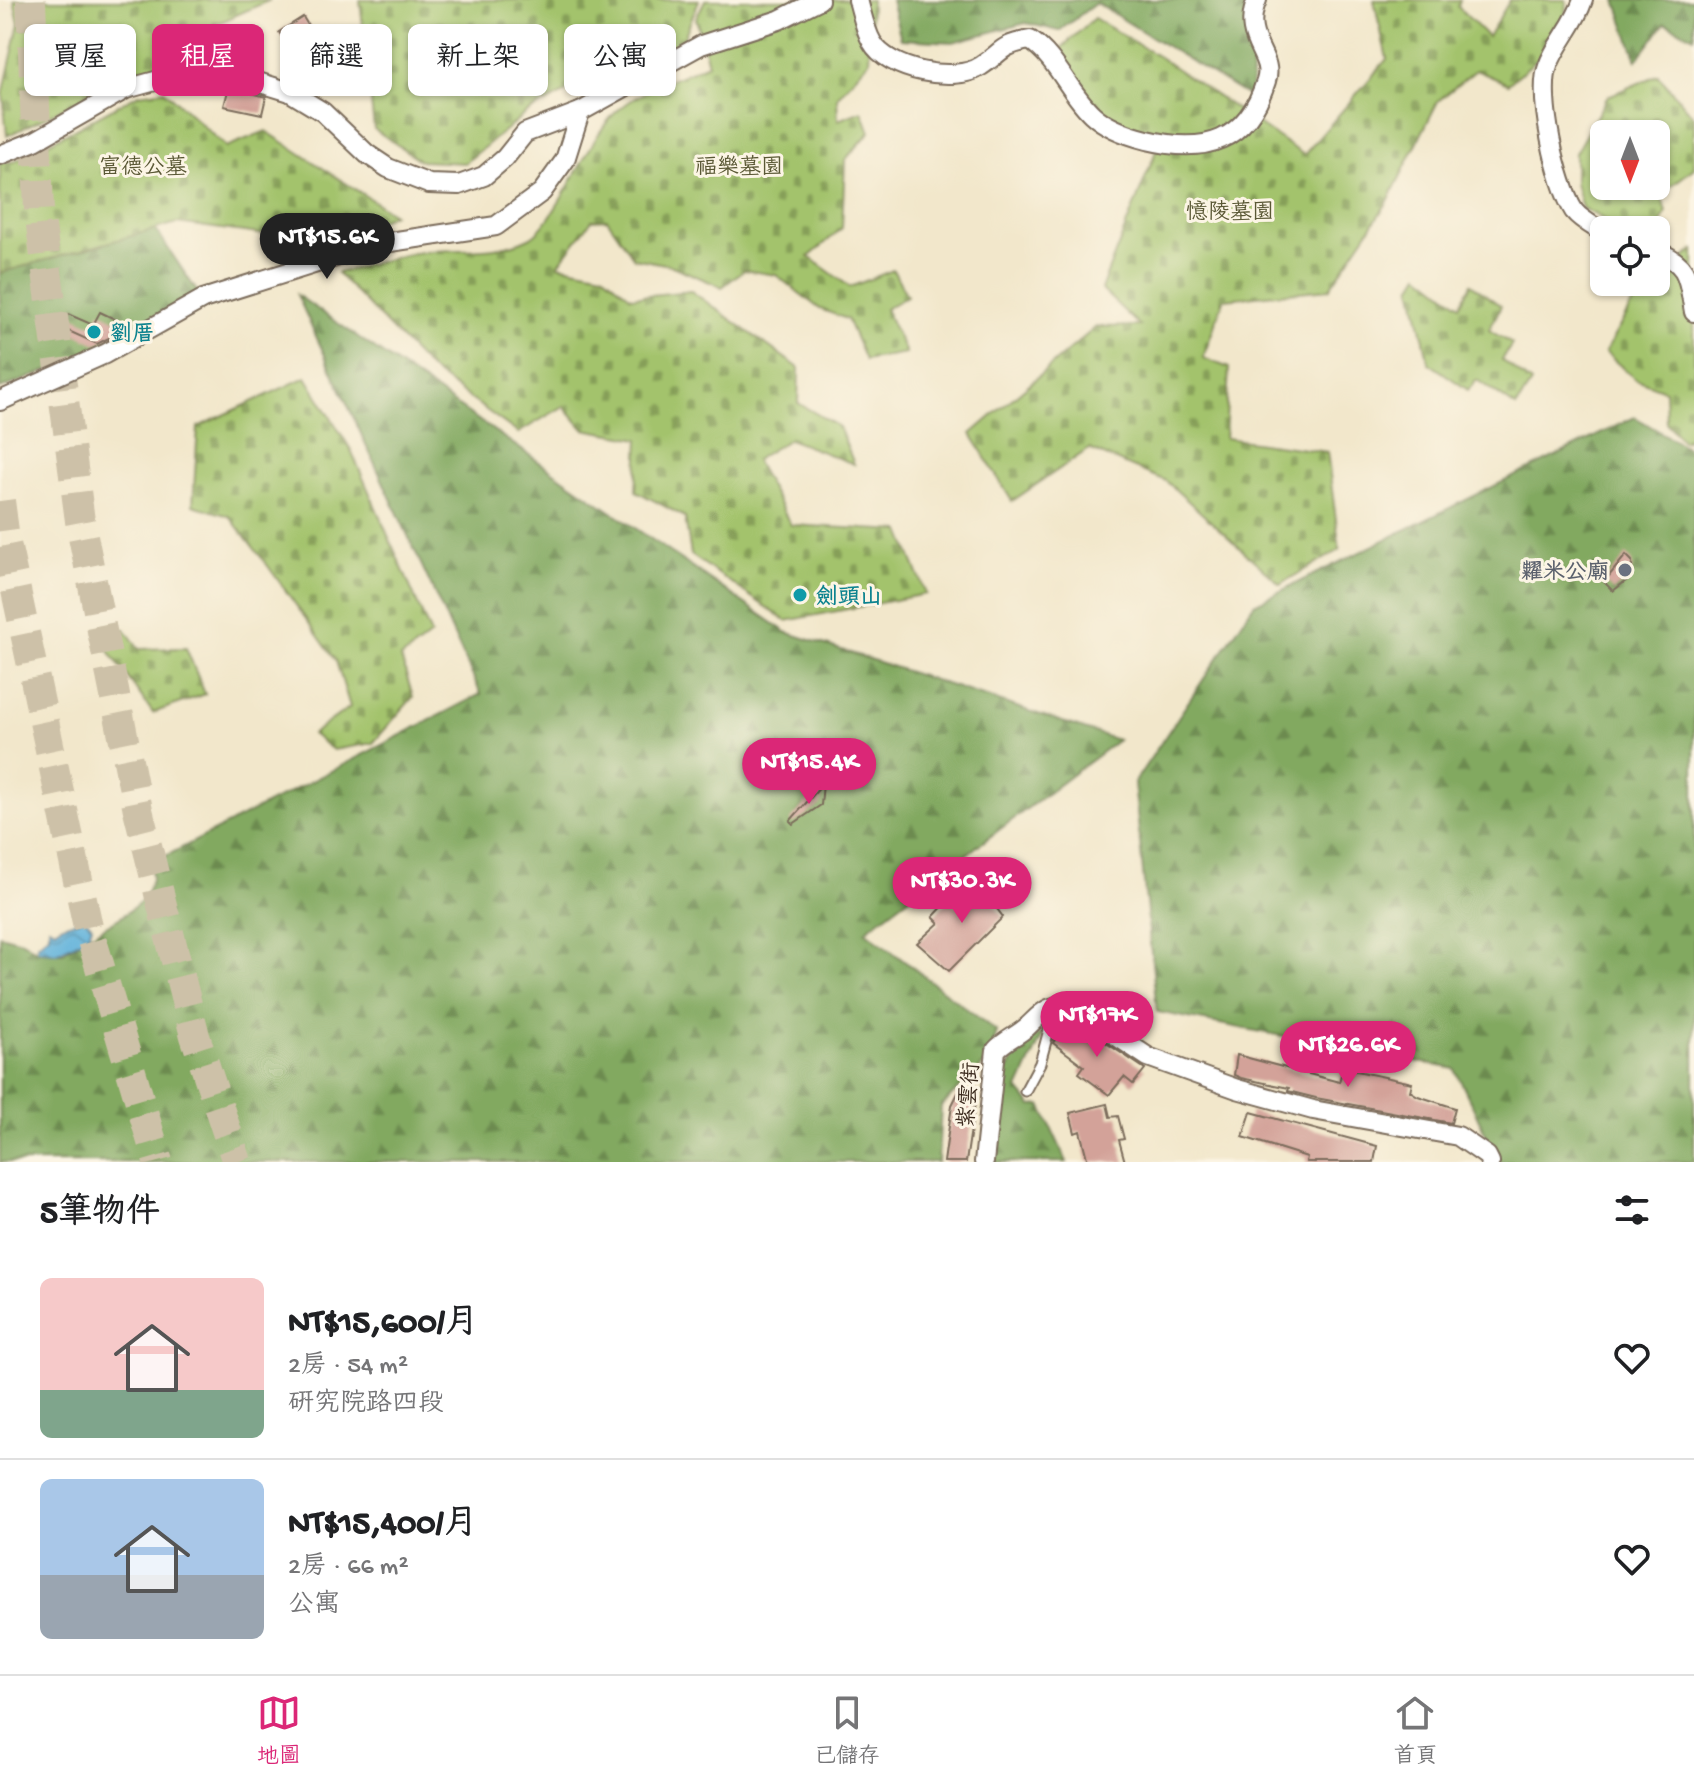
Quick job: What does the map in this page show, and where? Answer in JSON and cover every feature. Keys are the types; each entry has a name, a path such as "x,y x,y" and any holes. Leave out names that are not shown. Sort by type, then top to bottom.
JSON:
{"street":[{"path":"0,155 35,141 126,89 200,72 258,79 290,92 323,112 367,154 388,168 429,184 459,185 484,176 505,158 525,133 580,112 701,45 779,20 819,0"},
{"path":"858,0 872,43 886,58 919,69 961,74 981,66 1006,44 1030,40 1046,51 1092,115 1116,131 1174,146 1197,148 1215,143 1236,130 1253,109 1268,78 1263,54 1251,35 1252,11 1257,0"},
{"path":"1583,0 1576,23 1548,66 1547,101 1553,163 1575,213 1590,223"},
{"path":"0,401 105,354 203,299 377,244 496,226 542,192 565,160 580,112"},
{"path":"1670,256 1685,270 1694,312"},
{"path":"1056,1005 1071,1006 1148,1057 1237,1089 1350,1119 1458,1136 1487,1156 1490,1162"},
{"name":"紫雲街","path":"984,1162 996,1050 1026,1028 1042,1010 1056,1005"}],"lane":[{"path":"1025,1091 1040,1063 1056,1005"}],"green space":[{"path":"14,0 270,0 216,24 152,24 152,67 136,72 136,24 24,24 24,96 88,96 7,136 3,95 19,23"},
{"path":"360,0 699,0 681,45 676,46 676,24 564,24 564,93 526,113 465,163 421,161 374,129 370,96 392,96 392,24 363,24"},
{"name":"福樂墓園","path":"705,0 871,0 869,61 837,97 838,120 862,111 870,132 845,160 842,228 809,257 850,287 893,270 907,296 885,309 906,353 865,360 847,319 820,309 776,275 744,270 722,287 670,265 634,258 607,219 592,220 558,265 603,274 631,297 691,291 799,368 798,403 839,427 854,464 789,439 755,460 791,525 901,531 926,594 786,621 691,555 685,517 636,491 639,439 584,429 564,406 518,433 432,371 337,273 414,253 487,249 529,238 550,216 594,141 616,112 640,96 676,96 676,78 708,64 696,18"},
{"path":"891,0 1254,0 1251,98 1096,3 1059,31 1026,23 953,42 901,39"},
{"name":"憶陵墓園","path":"1374,0 1460,0 1458,7 1488,37 1510,0 1566,0 1566,13 1557,37 1508,84 1476,70 1438,101 1387,203 1329,289 1224,299 1203,358 1229,368 1225,438 1327,452 1340,550 1280,584 1166,481 1089,449 1012,501 971,434 1096,327 1140,326 1101,289 1158,146 1105,117 1054,55 1094,18 1159,57 1304,155 1387,59"},
{"path":"1616,0 1694,0 1694,37 1665,23 1637,60"},
{"path":"1658,75 1694,117 1694,168 1670,187 1670,120 1594,120 1608,96"},
{"name":"富德公墓","path":"152,92 152,96 171,96 226,147 266,131 393,214 333,244 177,223 0,273 0,162 13,162 139,94"},
{"path":"1590,127 1590,200 1663,200 1664,216 1597,216 1582,208 1575,183 1575,153"},
{"path":"137,202 198,293 92,354 0,389 0,273"},
{"path":"1694,250 1694,438 1682,441 1666,422 1665,390 1635,379 1605,352 1637,296 1670,296 1670,269"},
{"path":"1420,274 1460,305 1471,284 1501,306 1489,330 1512,344 1502,360 1531,383 1516,407 1477,380 1468,390 1429,363 1412,287"},
{"path":"297,295 786,632 1118,740 865,931 997,1032 989,1060 941,1106 938,1162 0,1162 0,935 22,941 38,951 63,952 124,915 145,898 152,879 150,864 481,694"},
{"path":"306,377 351,450 431,635 401,658 413,697 373,743 333,750 312,734 350,707 336,661 229,516 193,505 198,427"},
{"path":"1635,417 1694,452 1694,1162 1499,1162 1455,1069 1157,1012 1134,783 1254,604"},
{"path":"125,629 139,649 186,648 205,694 153,713 97,634"},
{"path":"1044,1032 1018,1089 1032,1106 1041,1105 1067,1162 989,1162 1003,1079 1021,1045"}],"water":[{"path":"84,917 92,926 88,937 56,953 37,950 37,945 49,935 49,927 55,930"}],"building":[{"path":"303,17 307,24 292,24"},
{"path":"227,96 266,97 262,114 224,106"},
{"name":"劉厝","path":"100,312 121,322 115,335 97,344 62,328 68,314 93,325"},
{"path":"1626,555 1632,561 1632,569 1627,580 1613,591 1604,582"},
{"path":"823,784 821,805 793,824 790,821"},
{"path":"981,876 995,892 989,898 1003,917 949,971 917,943 939,923 933,917 949,900 956,906"},
{"path":"1069,1020 1101,1044 1103,1041 1145,1069 1133,1084 1124,1077 1109,1095 1079,1073 1084,1066 1053,1043"},
{"path":"1237,1055 1339,1082 1343,1068 1412,1083 1410,1091 1418,1096 1455,1108 1451,1123 1316,1098 1288,1091 1289,1088 1241,1078 1234,1075"},
{"path":"958,1093 976,1096 966,1162 944,1162 952,1105"},
{"path":"1107,1104 1110,1117 1118,1116 1124,1139 1119,1140 1125,1162 1088,1162 1080,1131 1075,1133 1070,1113"},
{"path":"1251,1112 1377,1146 1374,1162 1306,1162 1307,1157 1243,1137"}],"tunnel":[{"path":"31,0 39,211 80,521 138,810 195,1036 237,1162"},
{"path":"0,501 5,539 88,927 158,1162"}],"place":[{"name":"劉厝","path":"94,332"},
{"name":"糶米公廟","path":"1625,570"},
{"name":"劍頭山","path":"800,595"}]}
